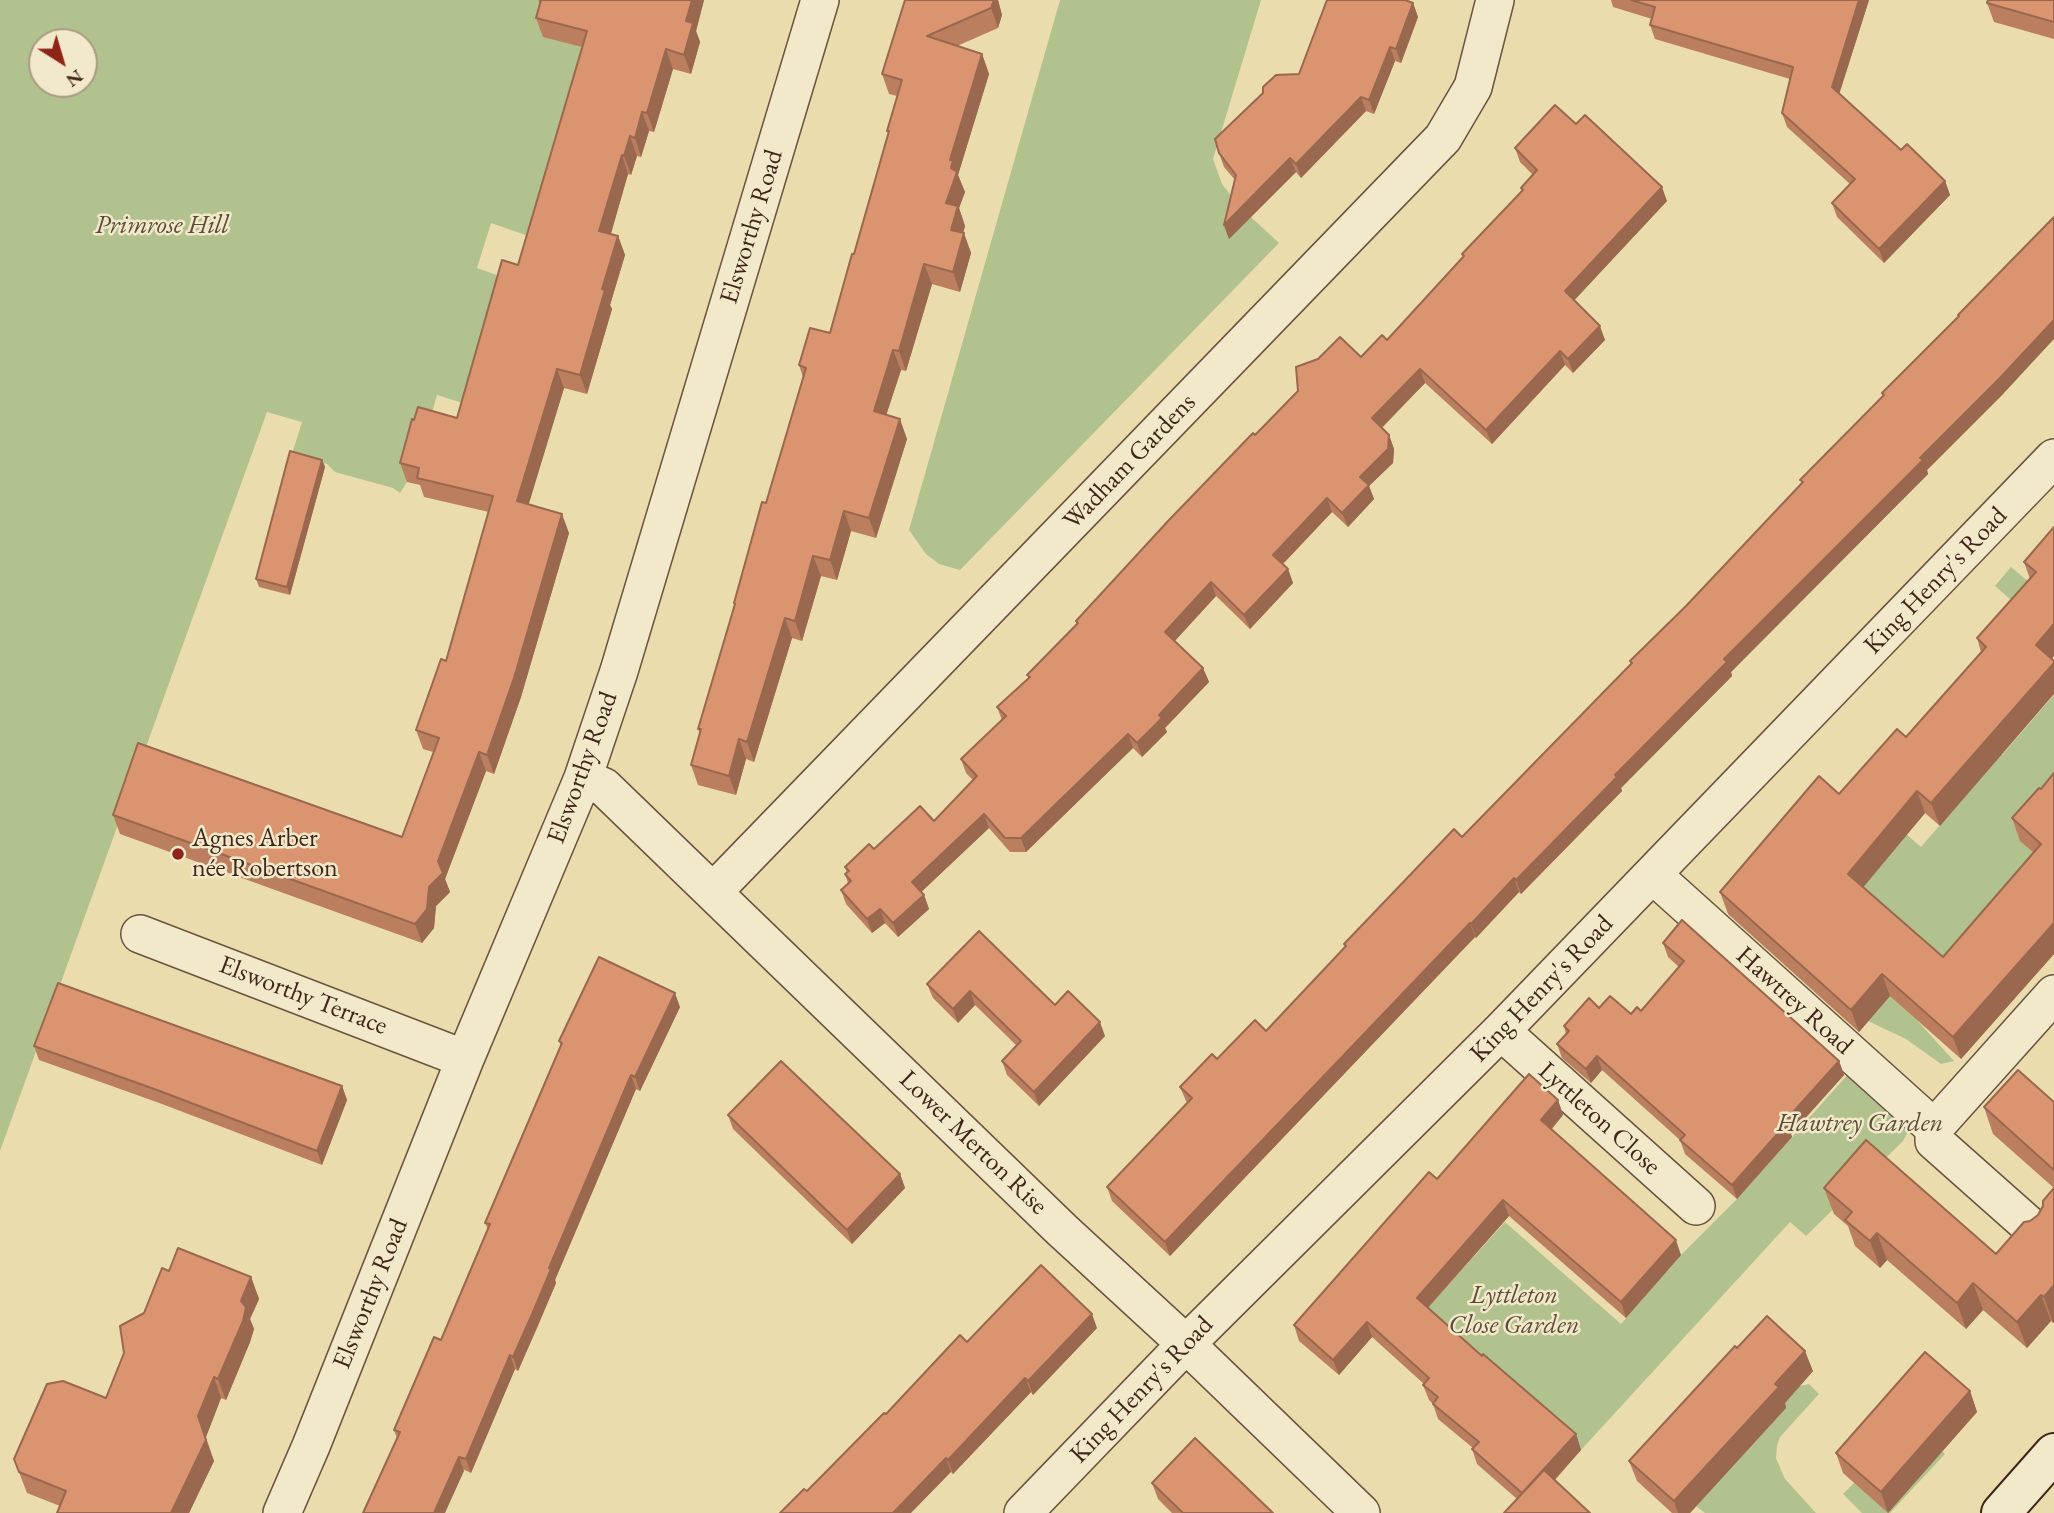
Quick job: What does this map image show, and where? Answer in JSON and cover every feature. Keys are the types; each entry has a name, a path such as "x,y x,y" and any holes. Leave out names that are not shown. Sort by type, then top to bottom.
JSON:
{"main road":[{"path":"2001,1513 2054,1452"}],"street":[{"name":"Elsworthy Road","path":"282,1513 465,1059 583,778 619,671 820,0"},
{"name":"Wadham Gardens","path":"713,892 1443,138 1473,87 1494,0"},
{"name":"King Henry's Road","path":"1023,1513 1186,1344 1501,1031 2054,458"},
{"name":"Lower Merton Rise","path":"583,778 604,787 1052,1220 1186,1344 1361,1513"},
{"name":"Hawtrey Road","path":"1653,875 1934,1128 1934,1141 2032,1228"},
{"name":"Elsworthy Terrace","path":"140,934 465,1059"},
{"path":"1934,1128 2054,994"},
{"name":"Lyttleton Close","path":"1501,1031 1696,1206"}],"green space":[{"name":"Primrose Hill","path":"0,0 542,0 594,50 537,239 491,223 477,268 508,279 472,406 437,395 428,427 407,482 400,493 393,488 335,472 327,464 292,454 302,422 267,412 0,1151"},
{"path":"1060,0 1261,0 1213,159 1222,184 1240,207 1279,243 960,570 939,564 926,554 909,530"},
{"path":"2011,567 2054,603 2054,637 1995,586"},
{"path":"2054,695 2054,816 2048,866 1916,1019 1954,1061 1941,1064 1906,1039 1868,1021 1925,956 1801,960 1864,798 1921,847 1984,774 1981,738 2002,755"},
{"name":"Lyttleton Close Garden","path":"1850,1072 1910,1128 1903,1141 1806,1236 1790,1222 1581,1450 1423,1313 1505,1222 1621,1324"},
{"path":"1809,1384 1819,1394 1780,1437 1776,1458 1785,1479 1816,1513 1705,1513 1696,1506 1786,1408 1782,1404 1799,1386"},
{"path":"1931,1440 1945,1454 1890,1513 1862,1513 1843,1494 1858,1479"}],"building":[{"path":"541,0 692,0 686,21 693,23 684,55 666,49 647,113 642,112 635,138 630,136 624,156 622,155 599,231 618,236 580,375 557,369 517,501 562,514 514,678 487,755 479,752 438,861 443,873 429,887 427,909 415,924 113,815 138,743 402,837 439,738 416,730 441,659 446,661 493,496 417,478 419,468 400,463 418,407 457,418 502,260 518,265 587,31 536,18"},
{"path":"905,0 994,0 991,8 927,36 982,54 950,160 953,160 951,168 957,172 946,203 958,206 951,230 964,233 953,272 924,264 899,351 893,350 874,411 900,419 869,518 844,511 830,560 813,556 795,621 785,618 747,742 739,739 729,776 691,765 701,729 698,729 762,502 766,503 806,368 799,365 810,328 830,333 889,131 902,80 882,74"},
{"path":"1327,0 1405,0 1413,3 1396,49 1390,47 1369,100 1361,97 1296,164 1290,158 1224,225 1236,175 1219,153 1215,139 1263,93 1263,87 1276,75 1299,74"},
{"path":"1631,0 1859,0 1832,87 1901,150 1907,144 1945,181 1879,249 1832,203 1855,179 1782,113 1793,67 1650,25 1655,7"},
{"path":"1988,0 2054,0 2054,22 1987,3"},
{"path":"1555,105 1576,124 1585,115 1662,187 1565,291 1600,326 1568,359 1560,351 1486,430 1420,369 1372,418 1389,435 1388,449 1360,477 1369,485 1342,513 1327,498 1273,555 1288,569 1244,615 1211,582 1165,632 1203,668 1159,715 1162,718 1137,743 1128,734 1021,838 1005,838 984,814 912,882 924,895 893,923 880,909 867,919 841,890 851,881 845,874 849,871 845,867 869,844 874,849 920,806 934,821 977,776 961,759 1006,716 997,707 1030,677 1027,675 1078,623 1076,621 1169,520 1253,433 1255,435 1298,391 1296,367 1318,359 1340,337 1361,357 1382,335 1387,340 1464,256 1462,254 1523,190 1521,188 1537,170 1515,148"},
{"path":"2054,217 2054,320 1920,458 1923,460 1724,659 1727,662 1615,775 1617,777 1470,923 1165,1242 1107,1187 1192,1098 1180,1087 1212,1054 1217,1059 1255,1020 1266,1031 1346,946 1344,944 1454,829 1462,837 1686,606 1803,482 1800,480 1884,395 1882,393"},
{"path":"290,451 322,460 287,587 256,579"},
{"path":"2054,527 2054,624 2036,645 2054,663 1931,803 1917,791 1848,874 1943,957 2041,844 2012,818 2054,773 2054,923 1953,1037 1882,974 1851,1010 1720,892 1819,776 1839,794 1897,729 1906,737 1986,647 1977,638 2036,572 2024,562"},
{"path":"1682,920 1839,1061 1732,1185 1680,1140 1685,1135 1597,1056 1586,1069 1557,1044 1569,1031 1564,1026 1589,998 1599,1008 1610,996 1631,1014 1637,1007 1641,1011 1684,961 1663,943"},
{"path":"979,931 1055,1005 1068,991 1100,1022 1034,1092 1002,1061 1021,1041 970,991 953,1009 927,984"},
{"path":"599,957 675,993 635,1077 631,1075 533,1312 513,1357 510,1355 466,1459 459,1457 434,1513 363,1513 400,1432 394,1430 434,1337 441,1340 490,1224 485,1223 562,1043 559,1041"},
{"path":"58,983 342,1086 317,1151 34,1046"},
{"path":"781,1061 900,1174 847,1230 728,1115"},
{"path":"2018,1070 2054,1102 2054,1170 1984,1107"},
{"path":"1529,1074 1558,1100 1541,1120 1676,1240 1621,1302 1503,1200 1417,1298 1576,1434 1522,1493 1472,1449 1479,1442 1433,1404 1438,1397 1423,1385 1429,1378 1367,1322 1333,1360 1294,1325 1429,1172 1437,1179"},
{"path":"1866,1140 1996,1254 2024,1222 2038,1215 2043,1201 2054,1188 2054,1285 2044,1297 2041,1295 2017,1322 1973,1283 1957,1303 1877,1233 1870,1241 1845,1220 1852,1212 1824,1188"},
{"path":"178,1248 251,1277 241,1301 246,1307 243,1321 218,1379 214,1377 198,1416 206,1440 171,1513 57,1513 66,1491 19,1472 14,1459 47,1384 63,1381 106,1398 124,1353 120,1326 144,1313 162,1268 169,1271"},
{"path":"1041,1265 1092,1314 1028,1381 1025,1378 948,1460 946,1458 893,1513 780,1513 804,1489 807,1491 884,1413 886,1414 960,1335 967,1342"},
{"path":"1767,1316 1805,1351 1775,1384 1779,1387 1674,1501 1629,1461 1735,1346 1737,1348"},
{"path":"1925,1352 1970,1391 1881,1492 1836,1453"},
{"path":"1195,1438 1273,1513 1183,1513 1152,1483"},
{"path":"1544,1470 1590,1513 1504,1513"}],"place":[{"name":"Agnes Arber née Robertson","path":"178,854"}],"park label":[{"name":"Hawtrey Garden","path":"1860,1124"}]}
